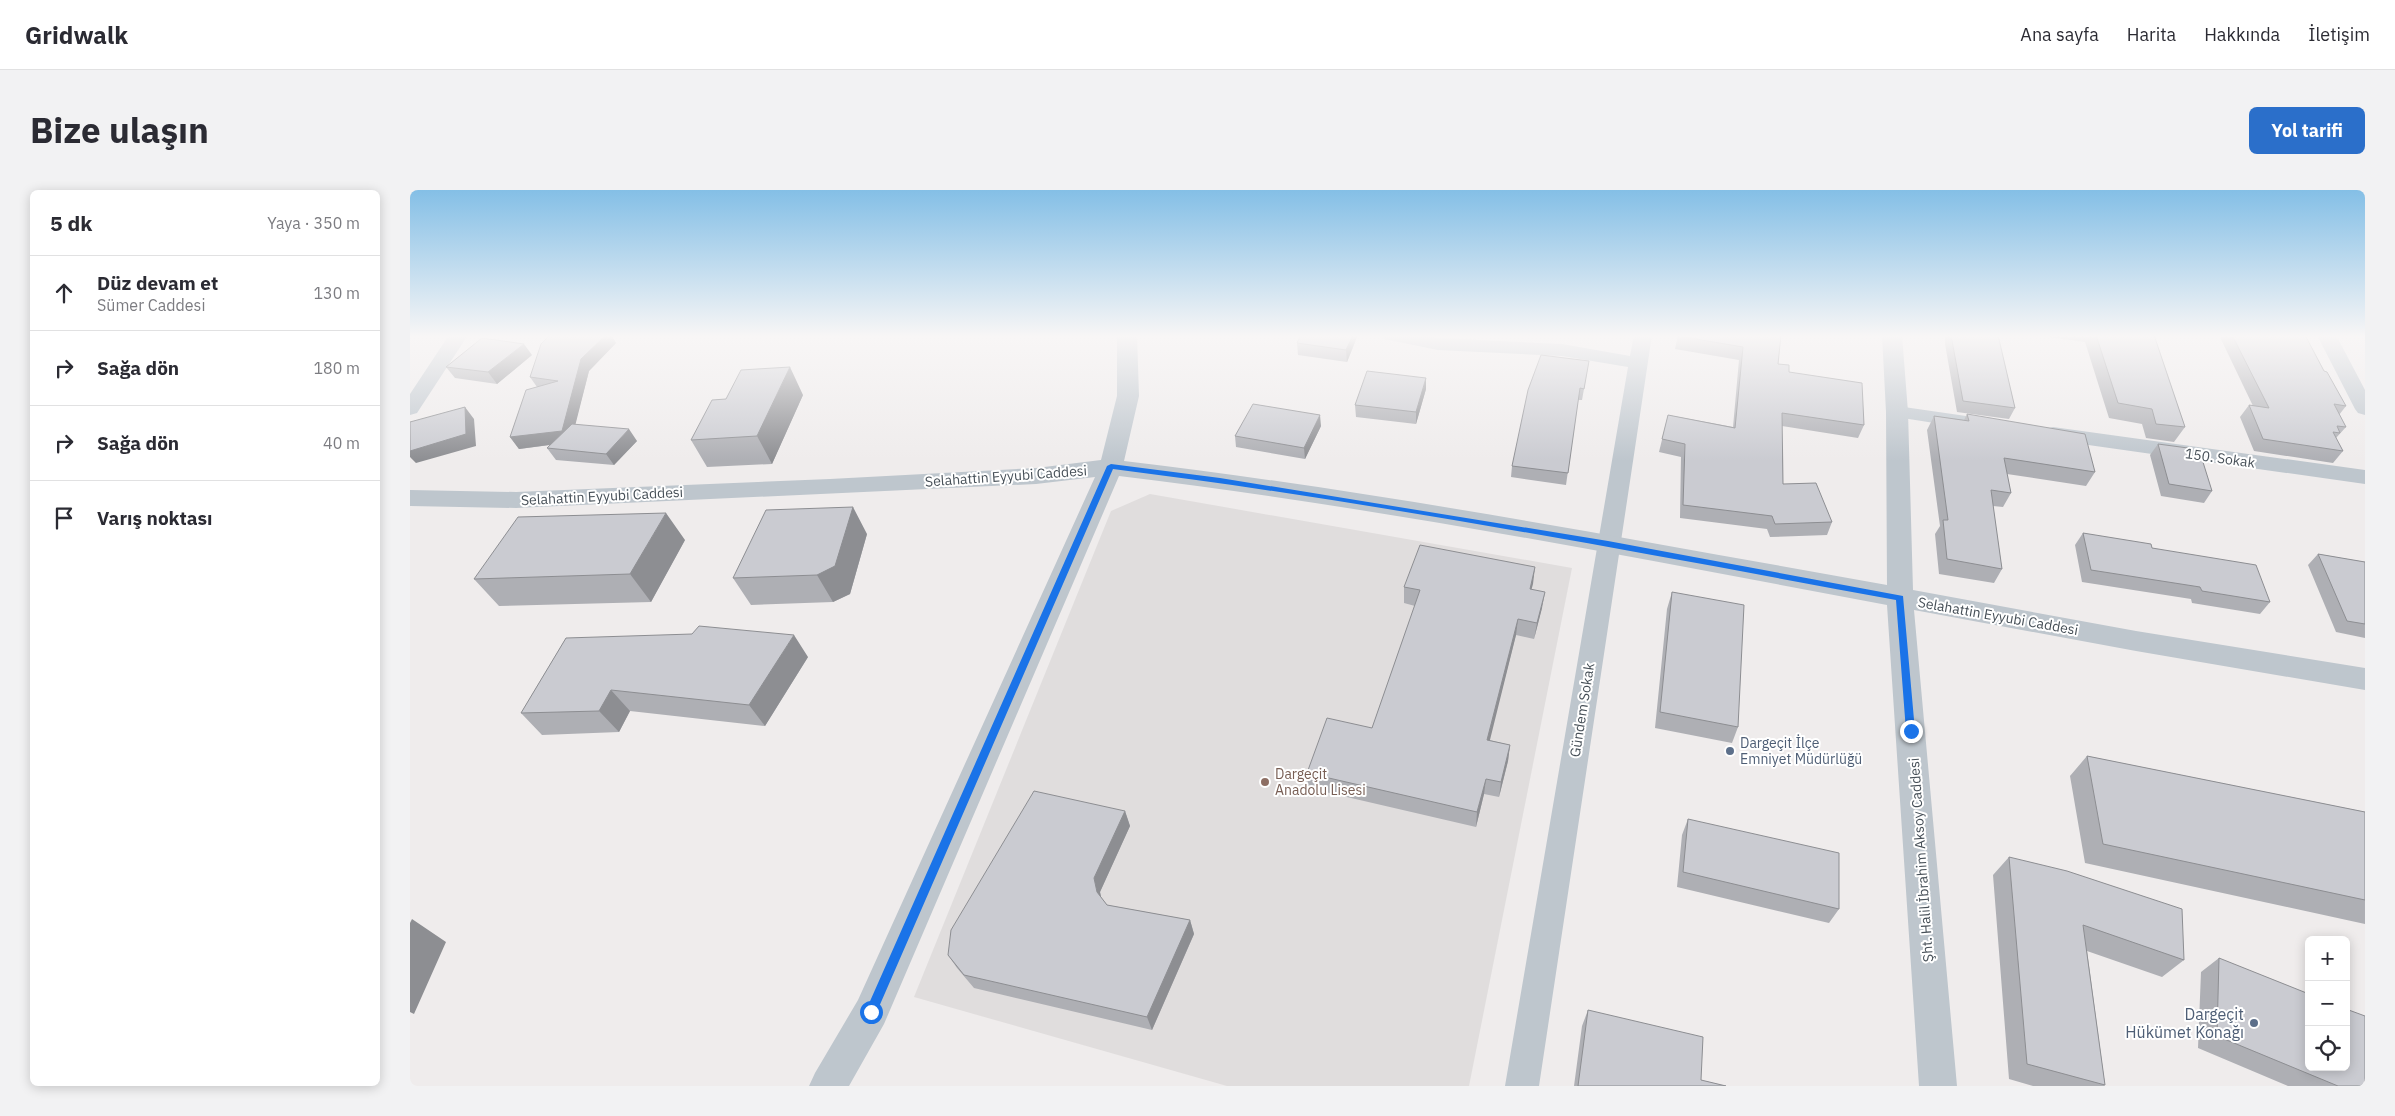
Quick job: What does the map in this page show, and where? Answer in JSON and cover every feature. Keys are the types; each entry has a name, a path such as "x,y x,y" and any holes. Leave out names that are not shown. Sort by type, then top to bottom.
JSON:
{"street":[{"path":"410,409 431,377"},
{"path":"828,1086 871,1012 1111,466 1128,396 1128,377"},
{"name":"Gündem Sokak","path":"1522,1086 1636,377"},
{"name":"Şht. Halil İbrahim Aksoy Caddesi","path":"1895,377 1900,598 1938,1086"},
{"path":"2348,377 2365,409"},
{"path":"1897,412 1986,425"},
{"name":"150. Sokak","path":"2035,432 2365,476"},
{"name":"Selahattin Eyyubi Caddesi","path":"410,498 516,500 830,487 1036,476 1111,466 1220,480 1608,544 2136,642 2254,659 2365,680"}],"shaded area":[{"name":"Dargeçit Anadolu Lisesi","path":"1150,494 1572,568 1469,1086 1227,1086 914,997 1111,511"}],"building":[{"path":"530,377 576,377 562,431 510,437 526,390 558,381"},
{"path":"737,377 785,377 757,436 691,440 712,400 726,399"},
{"path":"1365,377 1426,378 1416,412 1355,405"},
{"path":"1533,377 1586,377 1584,389 1580,388 1568,473 1512,466 1528,390"},
{"path":"1740,377 1821,377 1862,383 1864,425 1782,413 1783,484 1816,483 1832,522 1775,524 1772,516 1683,505 1685,444 1662,439 1668,415 1735,428"},
{"path":"1959,377 2008,377 2015,408 1963,401"},
{"path":"2110,377 2168,377 2185,427 2156,424 2152,409 2118,403"},
{"path":"2253,377 2330,377 2346,406 2334,404 2346,427 2337,426 2340,433 2333,432 2343,451 2263,439 2249,405 2269,408"},
{"path":"1253,404 1320,415 1304,448 1235,436"},
{"path":"465,407 466,434 410,451 410,422"},
{"path":"1967,414 2085,434 2095,472 2004,458 2011,493 1991,490 2002,569 1947,559 1943,520 1948,520 1934,416 1969,421"},
{"path":"572,424 629,429 606,454 547,448"},
{"path":"2158,444 2188,448 2191,457 2202,459 2212,491 2169,484"},
{"path":"853,507 835,566 817,575 733,578 766,510"},
{"path":"666,513 630,574 474,579 518,517"},
{"path":"2083,533 2151,544 2152,548 2256,565 2270,602 2202,591 2200,587 2091,570"},
{"path":"1420,545 1535,567 1530,589 1545,592 1537,623 1518,619 1487,740 1510,745 1501,782 1486,779 1477,812 1307,773 1327,718 1372,728 1420,590 1404,587"},
{"path":"2318,554 2365,562 2365,624 2347,621"},
{"path":"1672,592 1744,605 1738,727 1660,712"},
{"path":"699,626 794,635 749,705 611,690 599,711 521,713 566,638 692,634"},
{"path":"2087,756 2365,812 2365,900 2103,844"},
{"path":"1034,791 1125,811 1094,878 1097,892 1107,905 1190,920 1147,1017 964,975 948,955 951,930"},
{"path":"1688,819 1839,853 1839,909 1683,872"},
{"path":"2009,857 2067,871 2182,909 2184,960 2083,925 2105,1085 2027,1064"},
{"name":"Dargeçit Hükümet Konağı","path":"2219,958 2305,992 2305,1071 2350,1071 2350,1010 2365,1016 2365,1086 2338,1086 2217,1036"},
{"path":"1588,1010 1703,1037 1701,1080 1726,1086 1578,1086"}],"place":[{"name":"Dargeçit İlçe Emniyet Müdürlüğü","path":"1730,751"},
{"name":"Dargeçit Anadolu Lisesi","path":"1265,782"},
{"name":"Dargeçit Hükümet Konağı","path":"2254,1023"}],"route":[{"path":"871,1012 1111,466 1220,480 1608,544 1900,598 1911,731"}]}
